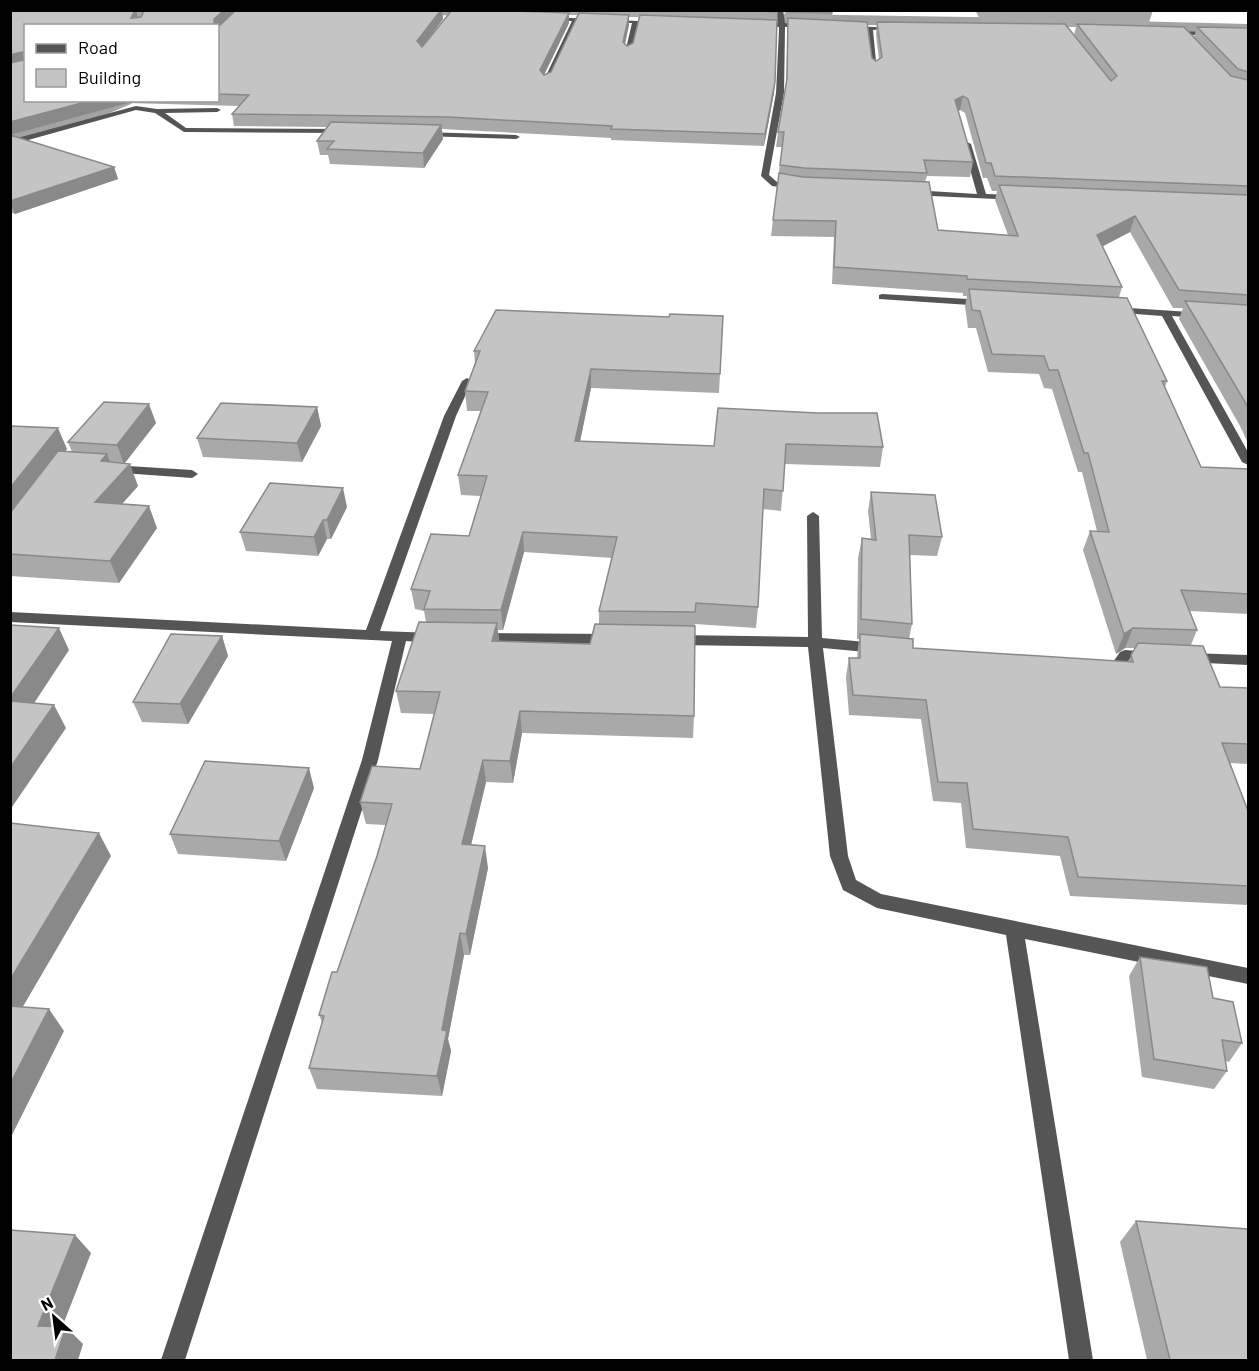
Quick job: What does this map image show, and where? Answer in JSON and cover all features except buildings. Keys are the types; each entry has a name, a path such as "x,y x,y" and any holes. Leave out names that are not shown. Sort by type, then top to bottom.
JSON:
{"street":[{"path":"548,11 618,13"},
{"path":"630,13 641,13"},
{"path":"769,16 815,26"},
{"path":"542,19 669,22"},
{"path":"748,24 781,19"},
{"path":"781,19 780,89 765,176 775,184 802,188"},
{"path":"546,82 576,20"},
{"path":"628,53 635,21"},
{"path":"837,27 911,28"},
{"path":"870,28 875,70"},
{"path":"1158,33 1248,35"},
{"path":"1182,33 1189,41"},
{"path":"10,143 137,104 157,111 184,130 354,132"},
{"path":"157,111 217,110"},
{"path":"411,134 516,138"},
{"path":"964,135 982,196"},
{"path":"903,193 1028,198"},
{"path":"882,297 1000,304"},
{"path":"1106,309 1213,315"},
{"path":"1165,313 1248,462"},
{"path":"371,636 450,416 467,381"},
{"path":"99,468 192,474"},
{"path":"813,516 816,642 839,856 849,885 877,901 1248,976"},
{"path":"10,617 371,636 626,640"},
{"path":"173,1360 370,760 400,637"},
{"path":"661,640 816,642 896,650"},
{"path":"1092,668 1115,671 1125,655 1248,660"},
{"path":"1014,930 1082,1360"}],"waterway":[{"path":"435,10 510,12"},
{"path":"719,18 1037,23"},
{"path":"1127,26 1248,29"},
{"path":"10,139 77,120 119,102"}]}
